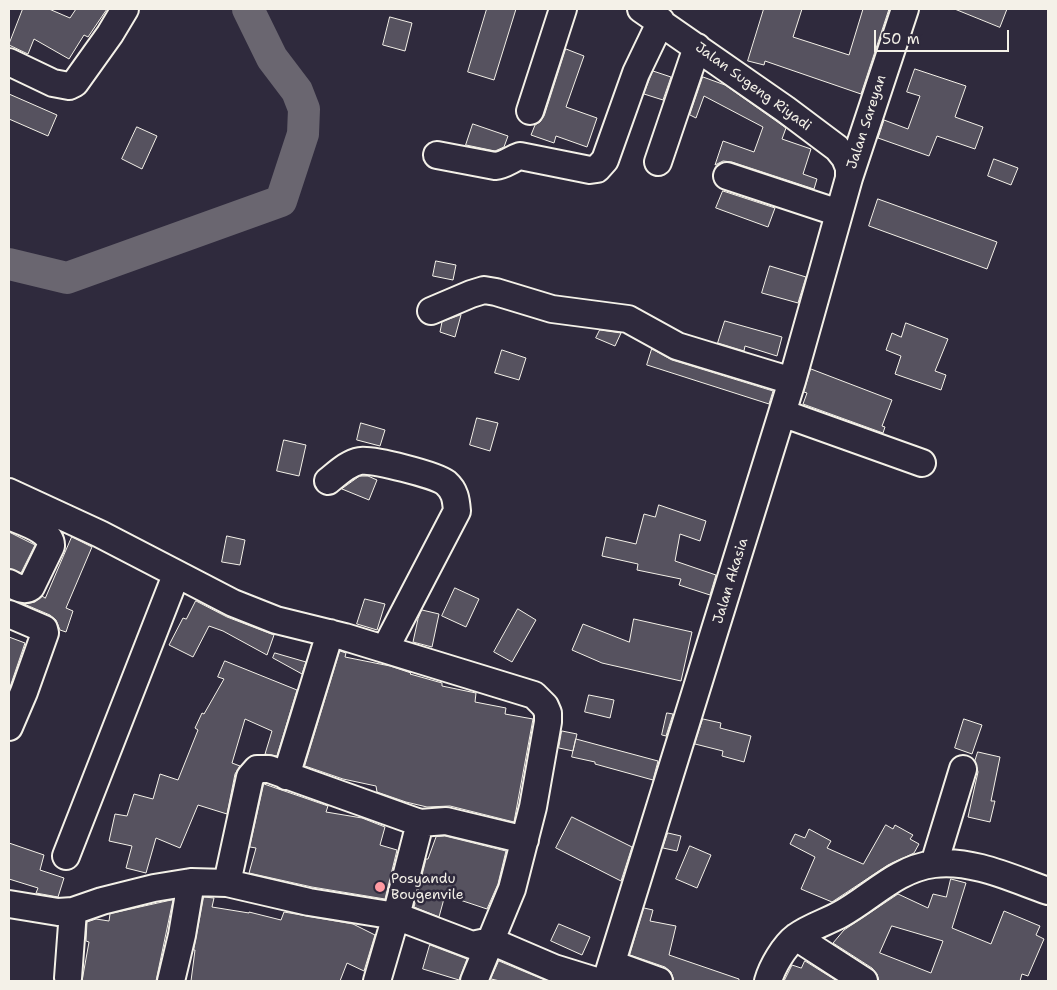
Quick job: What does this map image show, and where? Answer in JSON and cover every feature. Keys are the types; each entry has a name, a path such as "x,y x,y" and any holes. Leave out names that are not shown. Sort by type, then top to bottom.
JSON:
{"street":[{"path":"9,62 53,83 68,86 75,83 125,9"},
{"path":"530,111 563,9"},
{"name":"Jalan Sareyan","path":"849,178 905,9"},
{"path":"437,155 495,166 503,165 513,158 520,156 590,170 597,169 604,160 636,73 651,15"},
{"name":"Jalan Sugeng Riyadi","path":"651,15 785,108 837,148 845,158 849,178"},
{"path":"658,162 697,47"},
{"path":"727,176 839,213"},
{"name":"Jalan Akasia","path":"605,976 792,381 849,178"},
{"path":"431,311 484,290 496,292 552,309 628,319 677,346 792,381"},
{"path":"782,413 922,463"},
{"path":"328,481 352,463 362,460 375,461 433,476 444,482 452,490 456,499 457,511 385,649"},
{"path":"9,492 100,534 234,604 276,620 385,649 534,695 545,706 548,713 548,722 533,807 525,840 512,889 474,981"},
{"path":"9,516 45,533 51,541 51,546 31,587 20,589 9,584"},
{"path":"66,856 176,575"},
{"path":"9,614 44,629 45,633 12,712"},
{"path":"286,776 330,634"},
{"path":"227,883 250,778 257,769 286,776 420,823 446,821 525,840"},
{"path":"934,864 963,769"},
{"path":"377,981 420,823"},
{"path":"768,981 786,949 796,937 843,913 896,876 920,867 934,864 954,864 983,870 1048,891"},
{"path":"9,904 58,912 73,911 102,901 154,888 191,882 227,883 309,902 396,916 472,946 491,942 554,968 605,976 659,981"},
{"path":"171,981 182,935 191,882"},
{"path":"68,978 73,911"},
{"path":"796,937 864,981"}],"building":[{"path":"23,9 49,9 70,18 76,9 107,9 88,37 84,35 69,59 34,39 28,54 9,45"},
{"path":"487,9 516,9 494,80 468,72"},
{"path":"764,9 802,9 793,37 849,55 863,9 889,9 861,94 765,61 764,65 748,61"},
{"path":"955,9 1007,9 1000,27"},
{"path":"390,17 412,23 405,51 383,45"},
{"path":"566,49 584,56 566,107 597,118 587,147 556,136 554,143 531,135 535,125 544,116"},
{"path":"915,69 966,86 955,117 983,127 975,149 937,136 929,156 878,138 884,120 908,129 920,96 907,92"},
{"path":"653,71 671,77 663,100 644,94"},
{"path":"703,77 725,85 786,128 782,139 811,149 803,174 817,179 814,189 732,162 723,161 715,165 723,141 754,152 763,127 704,96 696,118 690,115"},
{"path":"9,94 57,115 48,136 9,119"},
{"path":"473,124 508,136 504,147 495,151 466,145"},
{"path":"137,127 157,136 142,169 122,159"},
{"path":"994,159 1018,168 1011,185 988,176"},
{"path":"723,191 775,208 768,227 716,208"},
{"path":"878,199 997,242 987,269 869,226"},
{"path":"436,261 456,265 453,280 433,276"},
{"path":"770,266 806,277 798,303 762,293"},
{"path":"461,315 455,337 440,332 442,322"},
{"path":"725,321 782,337 777,356 745,346 744,351 718,343"},
{"path":"906,323 948,339 935,371 946,375 941,390 895,374 901,356 886,350 892,333 901,337"},
{"path":"600,330 621,333 615,346 596,338"},
{"path":"652,349 672,360 773,391 769,404 647,365"},
{"path":"502,350 526,358 519,380 495,373"},
{"path":"811,369 892,400 882,426 885,427 883,433 803,404 807,393 804,392"},
{"path":"477,418 498,423 490,451 470,445"},
{"path":"361,423 385,430 380,446 357,440"},
{"path":"284,440 306,445 299,476 277,471"},
{"path":"360,476 368,476 377,480 369,500 342,489"},
{"path":"659,505 706,521 700,541 680,534 675,561 716,575 710,595 679,585 681,579 637,570 638,564 602,556 606,537 636,544 644,514 655,517"},
{"path":"9,532 35,545 21,573 9,568"},
{"path":"227,536 245,540 240,565 222,562"},
{"path":"72,537 92,547 66,608 73,611 66,632 60,630 56,620 50,615 24,604 35,602 42,596 45,598"},
{"path":"455,588 479,599 466,627 442,616"},
{"path":"365,599 385,604 377,630 357,624"},
{"path":"196,601 227,617 274,635 267,655 223,631 209,626 193,657 169,645 183,618 186,619"},
{"path":"518,609 536,620 512,662 494,652"},
{"path":"422,610 439,614 432,647 413,642"},
{"path":"634,619 692,632 681,681 602,663 572,650 583,624 629,642"},
{"path":"9,637 25,643 9,690"},
{"path":"340,651 346,653 345,657 390,666 442,683 442,686 476,693 475,702 506,708 505,714 533,719 514,822 450,806 427,807 406,802 377,792 376,786 343,779 305,766"},
{"path":"275,653 306,662 302,674 273,658"},
{"path":"225,661 297,690 277,756 265,754 272,731 245,719 232,763 240,766 235,774 227,814 198,805 180,848 156,838 146,873 126,868 132,846 109,841 115,814 127,816 134,794 153,799 160,774 178,780 198,730 195,728 202,713 204,714 224,679 218,677"},
{"path":"589,695 614,700 610,718 585,712"},
{"path":"667,713 673,714 666,736 662,735"},
{"path":"703,719 721,723 720,728 751,736 744,762 722,756 723,751 695,744"},
{"path":"964,719 982,725 972,754 955,748"},
{"path":"562,731 577,734 573,751 559,748"},
{"path":"576,739 658,761 653,780 572,757"},
{"path":"978,752 1000,757 991,801 995,801 990,822 968,817 978,772 975,761"},
{"path":"264,784 328,806 326,812 362,818 385,827 380,845 397,850 385,899 312,887 249,873 256,848 250,847"},
{"path":"572,817 632,847 621,881 556,848"},
{"path":"886,825 893,829 895,825 913,835 910,839 919,844 914,853 888,865 832,902 801,889 815,857 790,844 795,834 805,838 809,829 831,841 827,848 863,864"},
{"path":"668,833 681,836 677,851 663,848"},
{"path":"445,836 506,851 498,884 487,909 445,895 439,917 414,907 426,859 428,859 436,837"},
{"path":"9,843 44,855 40,870 64,878 58,897 36,893 38,888 9,879"},
{"path":"690,846 711,855 697,888 676,879"},
{"path":"951,879 966,883 952,928 991,944 1004,911 1040,926 1036,935 1044,939 1028,976 1022,974 1020,981 879,981 877,974 872,968 833,943 844,930 898,894 928,908 933,894 946,897","holes":["892,926 943,941 931,973 880,953"]},
{"path":"204,897 214,898 212,907 249,912 281,920 284,912 353,924 375,935 364,971 347,963 340,981 191,981 194,950"},
{"path":"173,900 156,981 82,981 89,942 86,941 87,922 96,919 109,921 110,914"},
{"path":"644,908 653,910 650,921 676,926 669,955 739,979 739,981 674,981 671,972 665,967 630,955"},
{"path":"559,924 590,937 582,955 551,941"},
{"path":"430,945 467,959 459,980 423,969"},
{"path":"499,961 547,981 500,981 491,979"},
{"path":"805,961 837,981 784,981 792,965 801,968"}],"waterway":[{"path":"9,264 67,278 281,201 303,134 304,109 297,91 272,58 248,9"}],"place":[{"name":"Posyandu Bougenvile","path":"380,887"}]}
